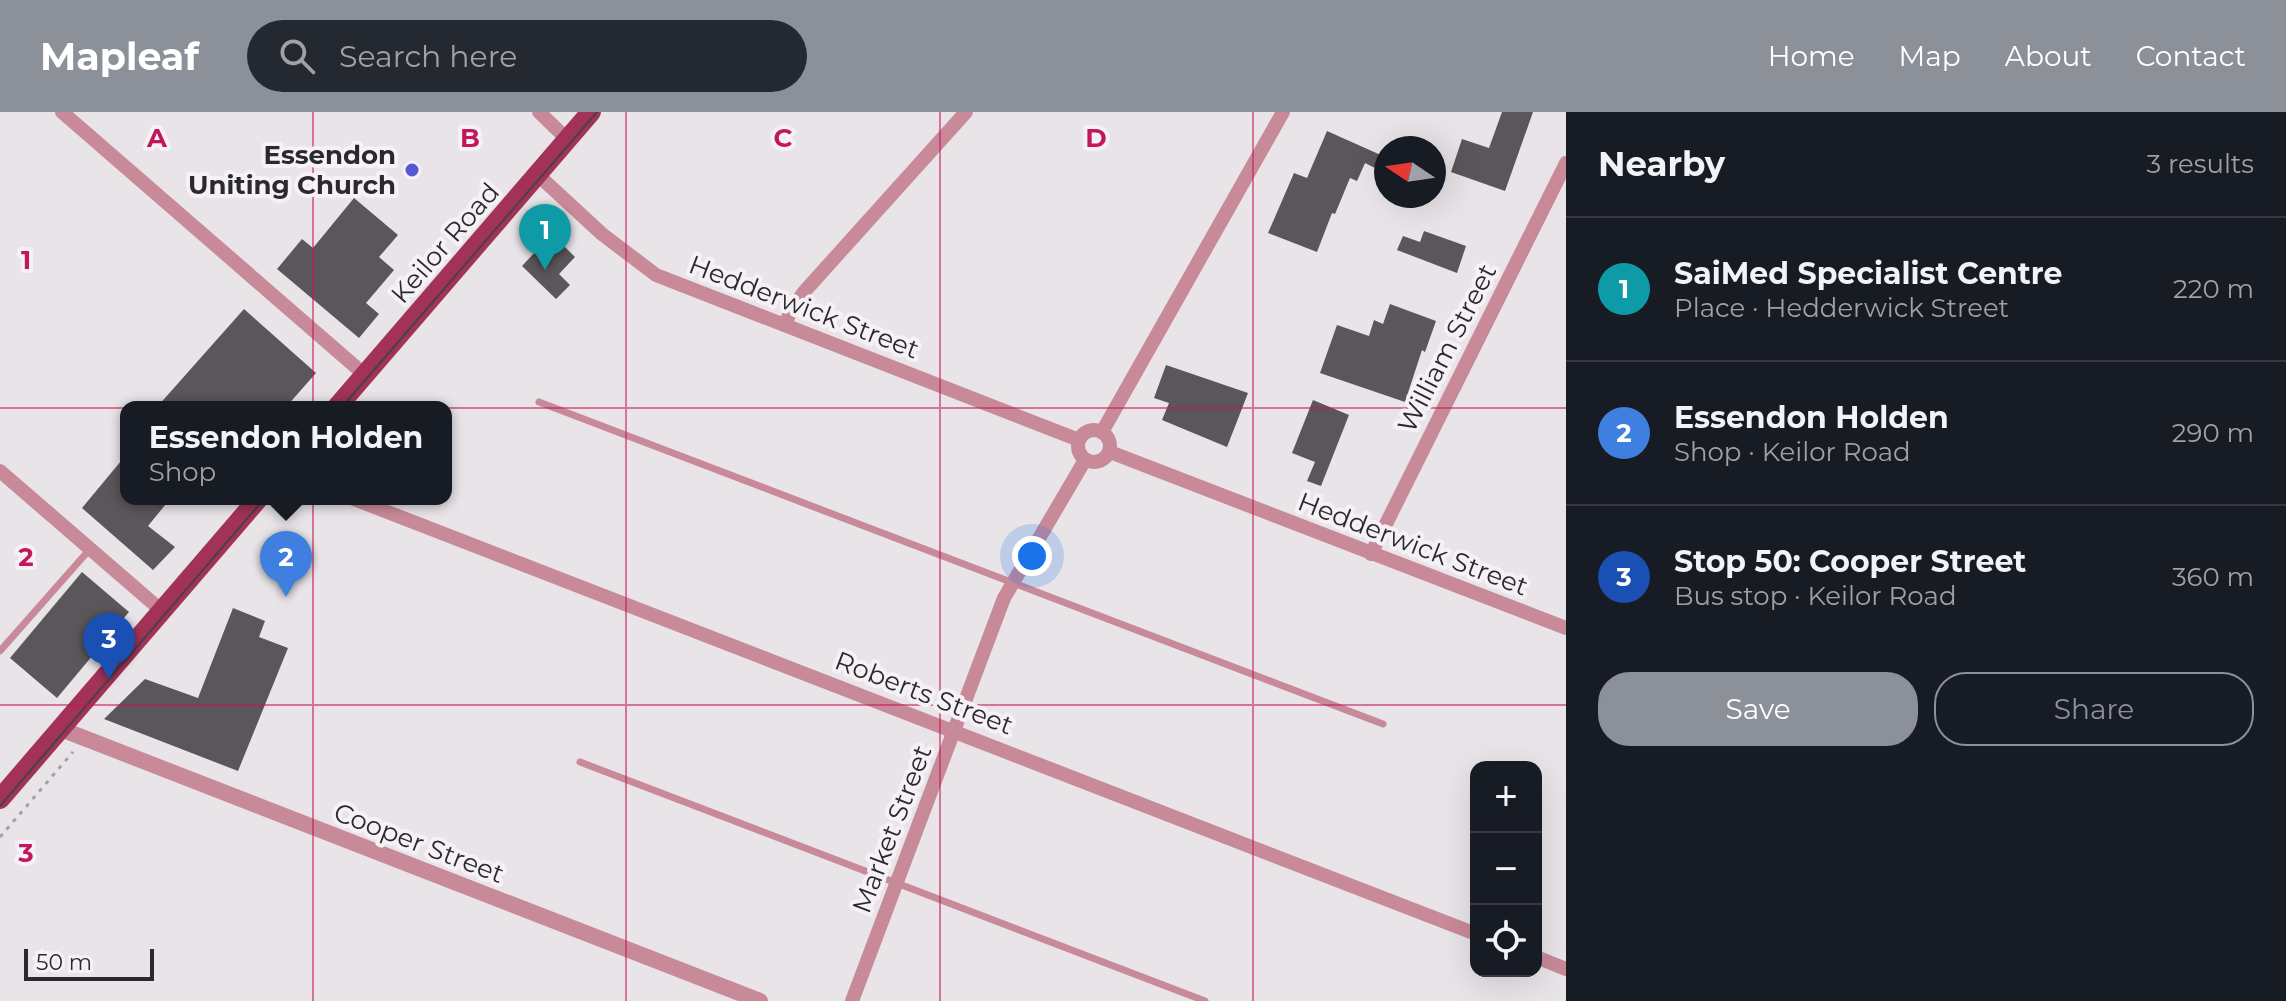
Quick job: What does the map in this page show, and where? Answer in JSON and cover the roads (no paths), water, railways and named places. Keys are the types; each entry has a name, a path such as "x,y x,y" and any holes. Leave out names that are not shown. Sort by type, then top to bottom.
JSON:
{"main road":[{"name":"Keilor Road","path":"342,401 591,112"},
{"path":"0,799 253,505"}],"street":[{"path":"62,112 365,375"},
{"path":"539,112 568,140"},
{"path":"785,325 804,292 966,112"},
{"path":"1102,432 1283,112"},
{"name":"William Street","path":"1371,554 1566,163"},
{"name":"Hedderwick Street","path":"538,175 643,267 1079,440"},
{"path":"1086,432 1102,432 1110,443 1110,452 1099,462 1085,460 1078,449 1079,440 1086,432"},
{"name":"Hedderwick Street","path":"1110,452 1566,628"},
{"name":"Market Street","path":"852,1001 1012,582 1085,460"},
{"path":"0,493 5,476 162,611"},
{"name":"Roberts Street","path":"370,505 1470,932"},
{"name":"Cooper Street","path":"61,729 760,1001"},
{"path":"1542,959 1566,969"}],"lane":[{"path":"539,402 1383,724"},
{"path":"0,651 90,549"},
{"path":"580,762 1205,1001"}],"tram line":[{"path":"347,401 597,112"},
{"path":"0,806 259,505"}],"place":[{"name":"Essendon Uniting Church","path":"412,170"},
{"name":"SaiMed Specialist Centre","path":"545,270"},
{"name":"Essendon Holden","path":"286,597"},
{"name":"Stop 50: Cooper Street","path":"109,679"}]}
